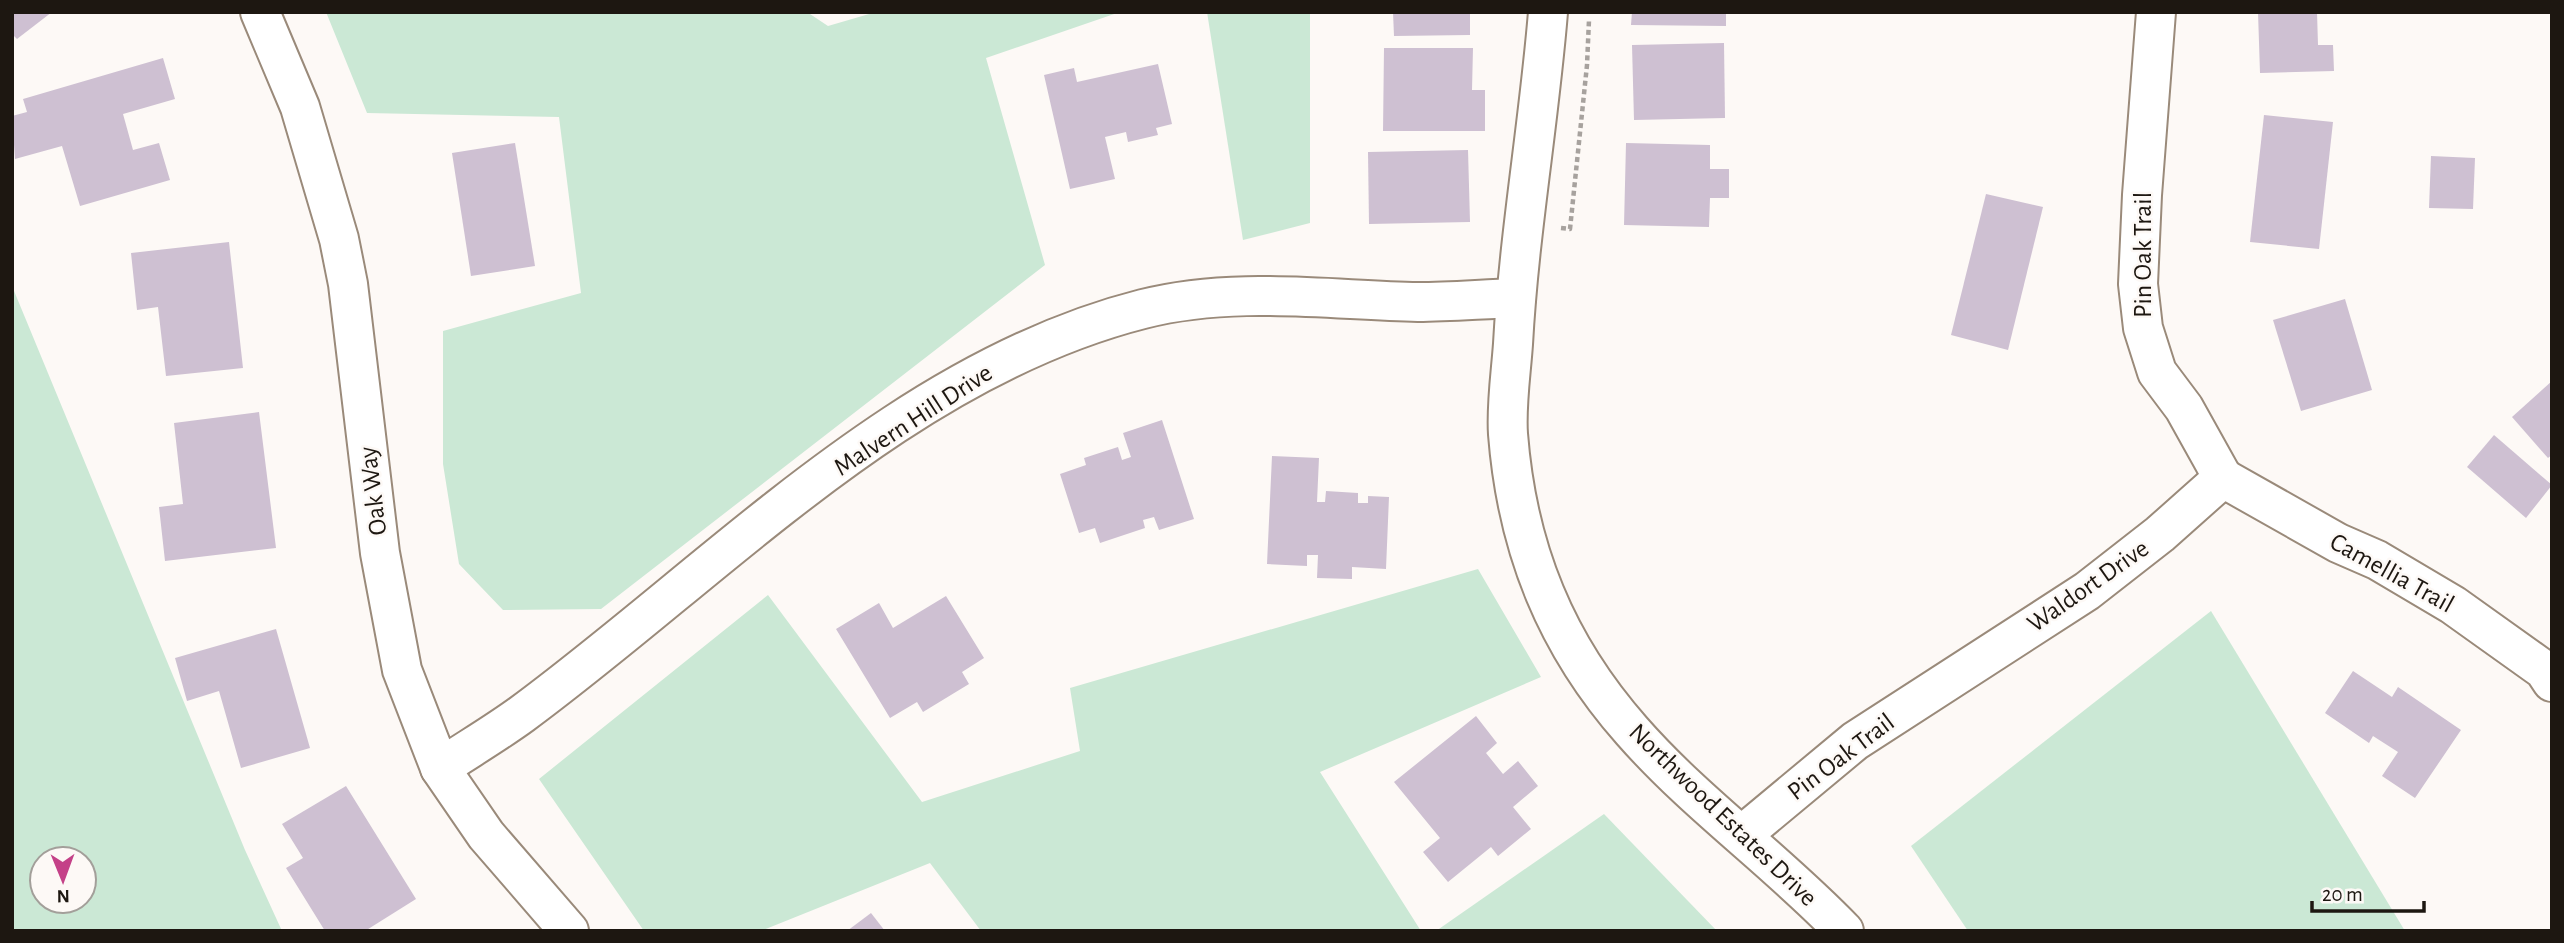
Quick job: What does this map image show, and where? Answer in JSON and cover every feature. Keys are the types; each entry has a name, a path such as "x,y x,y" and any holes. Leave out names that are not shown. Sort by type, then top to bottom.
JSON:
{"street":[{"name":"Oak Way","path":"260,12 300,107 339,239 348,284 380,552 402,670 440,768 486,835 569,931"},
{"name":"Northwood Estates Drive","path":"1548,12 1540,110 1516,298 1508,431 1521,523 1551,613 1574,654 1630,729 1662,763 1742,835 1831,927"},
{"name":"Pin Oak Trail","path":"2156,12 2138,284 2143,328 2157,372 2184,408 2223,478"},
{"name":"Malvern Hill Drive","path":"440,768 521,715 759,524 901,420 979,374 1059,336 1145,309 1234,296 1420,302 1516,298"},
{"name":"Camellia Trail","path":"2223,478 2338,543 2377,560 2453,605 2549,671"},
{"name":"Waldort Drive","path":"1944,684 2087,591 2160,534 2223,478"},
{"name":"Pin Oak Trail","path":"1742,835 1855,741 1944,684"}],"green space":[{"path":"326,12 807,12 828,26 876,12 1120,12 986,58 1045,265 601,609 503,610 459,564 443,464 443,331 581,293 559,117 367,113"},
{"path":"1207,12 1310,12 1310,223 1243,240"},
{"path":"12,286 245,850 282,931 12,931"},
{"path":"1478,569 1541,677 1320,772 1421,931 981,931 930,863 761,931 644,931 539,779 768,595 922,802 1080,751 1070,688"},
{"path":"2211,611 2405,931 1968,931 1911,846"},
{"path":"1604,814 1717,931 1436,931"}],"building":[{"path":"12,12 52,12 17,39 12,34"},
{"path":"1393,12 1470,12 1470,35 1394,36"},
{"path":"1632,12 1726,12 1726,26 1631,25"},
{"path":"2258,12 2317,12 2318,45 2333,45 2334,71 2260,73"},
{"path":"1724,43 1725,118 1634,120 1632,45"},
{"path":"1384,48 1473,48 1472,90 1485,90 1485,131 1383,131"},
{"path":"163,58 175,99 123,114 133,150 159,143 170,180 80,206 62,146 15,159 12,116 27,112 23,99"},
{"path":"1158,64 1172,124 1156,128 1158,135 1128,142 1126,132 1105,137 1115,179 1070,189 1044,75 1074,68 1077,82"},
{"path":"2264,115 2333,122 2319,249 2250,242"},
{"path":"515,143 535,266 471,276 452,153"},
{"path":"1626,143 1710,145 1710,169 1729,169 1729,198 1710,198 1709,227 1624,225"},
{"path":"1468,150 1470,222 1369,224 1368,152"},
{"path":"2431,156 2475,158 2473,209 2429,208"},
{"path":"1986,194 2043,207 2008,350 1951,335"},
{"path":"229,242 243,368 166,376 158,307 137,310 131,253"},
{"path":"2345,299 2372,390 2301,411 2273,320"},
{"path":"2552,381 2552,455 2548,458 2512,417"},
{"path":"259,412 276,548 165,561 159,507 183,504 174,423"},
{"path":"1162,420 1194,519 1159,530 1154,517 1143,520 1145,528 1100,543 1095,528 1079,533 1060,474 1086,465 1084,458 1118,447 1122,460 1131,457 1123,433"},
{"path":"2494,435 2552,485 2526,518 2467,467"},
{"path":"1272,456 1319,458 1317,502 1325,502 1326,491 1358,493 1358,503 1368,503 1368,496 1389,497 1386,569 1352,567 1352,579 1317,578 1318,555 1307,555 1307,566 1267,564"},
{"path":"946,596 984,658 962,672 969,684 923,712 917,702 890,718 836,629 879,603 893,628"},
{"path":"276,629 310,748 241,768 219,691 187,701 175,658"},
{"path":"2353,671 2392,697 2398,687 2461,730 2415,798 2382,776 2398,752 2373,736 2369,743 2325,713"},
{"path":"1476,716 1497,743 1486,753 1503,774 1518,761 1538,786 1513,807 1531,829 1498,856 1491,847 1448,882 1423,852 1440,838 1394,782"},
{"path":"346,786 416,899 365,931 325,931 286,868 303,858 282,824"},
{"path":"871,913 885,931 847,931"}]}
